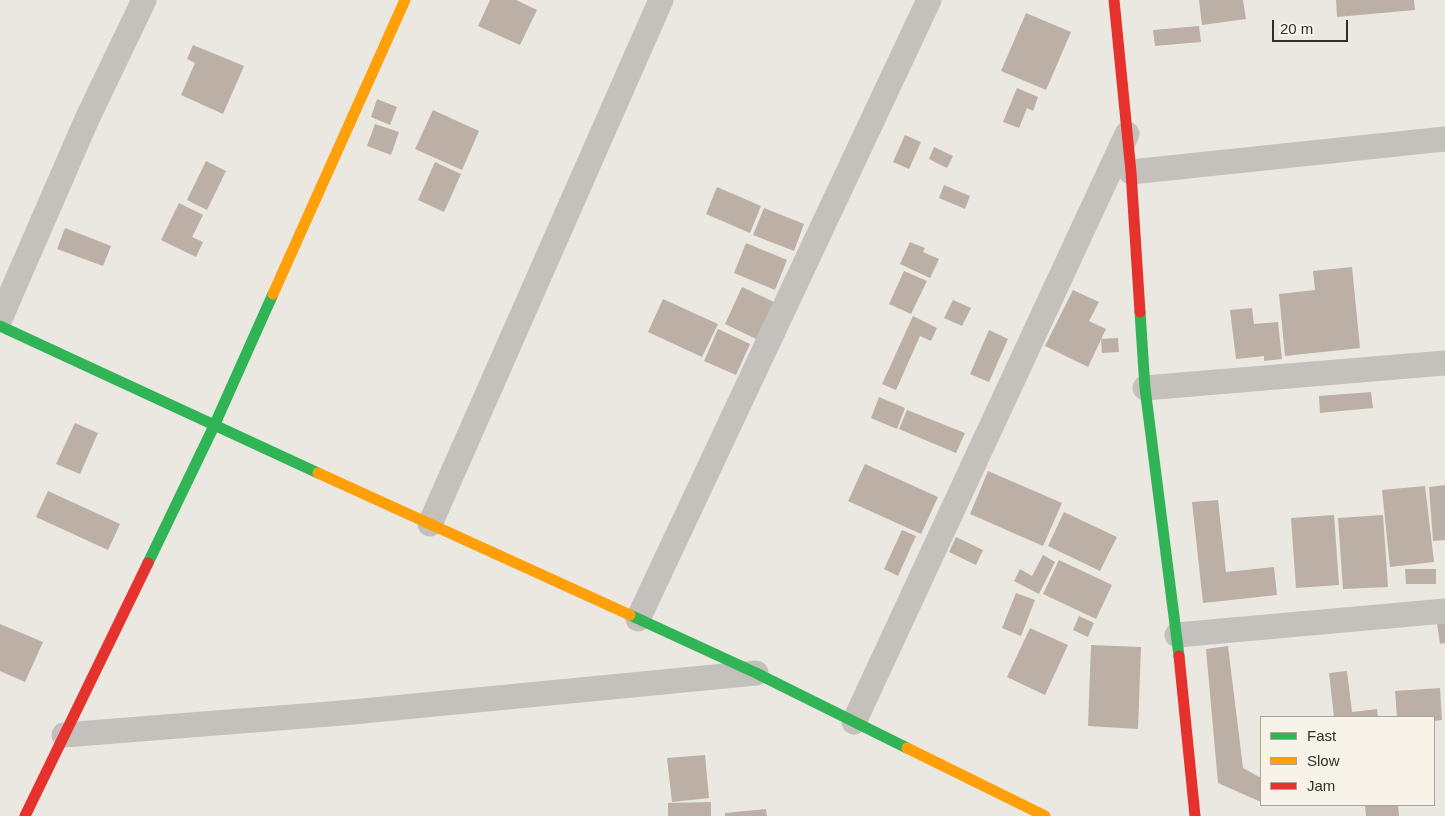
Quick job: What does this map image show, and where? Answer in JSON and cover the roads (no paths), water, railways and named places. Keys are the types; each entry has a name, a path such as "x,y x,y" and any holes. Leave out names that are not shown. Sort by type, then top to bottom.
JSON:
{"street":[{"path":"0,319 87,119 144,0"},
{"path":"25,816 214,426 405,0"},
{"path":"430,524 661,0"},
{"path":"638,619 929,0"},
{"path":"1114,0 1131,172 1145,388 1177,635 1195,816"},
{"path":"854,722 1127,134"},
{"path":"1131,172 1445,138"},
{"path":"0,326 214,426 756,673 1045,816"},
{"path":"1145,388 1445,363"},
{"path":"1177,635 1445,611"},
{"path":"64,735 352,712 756,673"}]}
